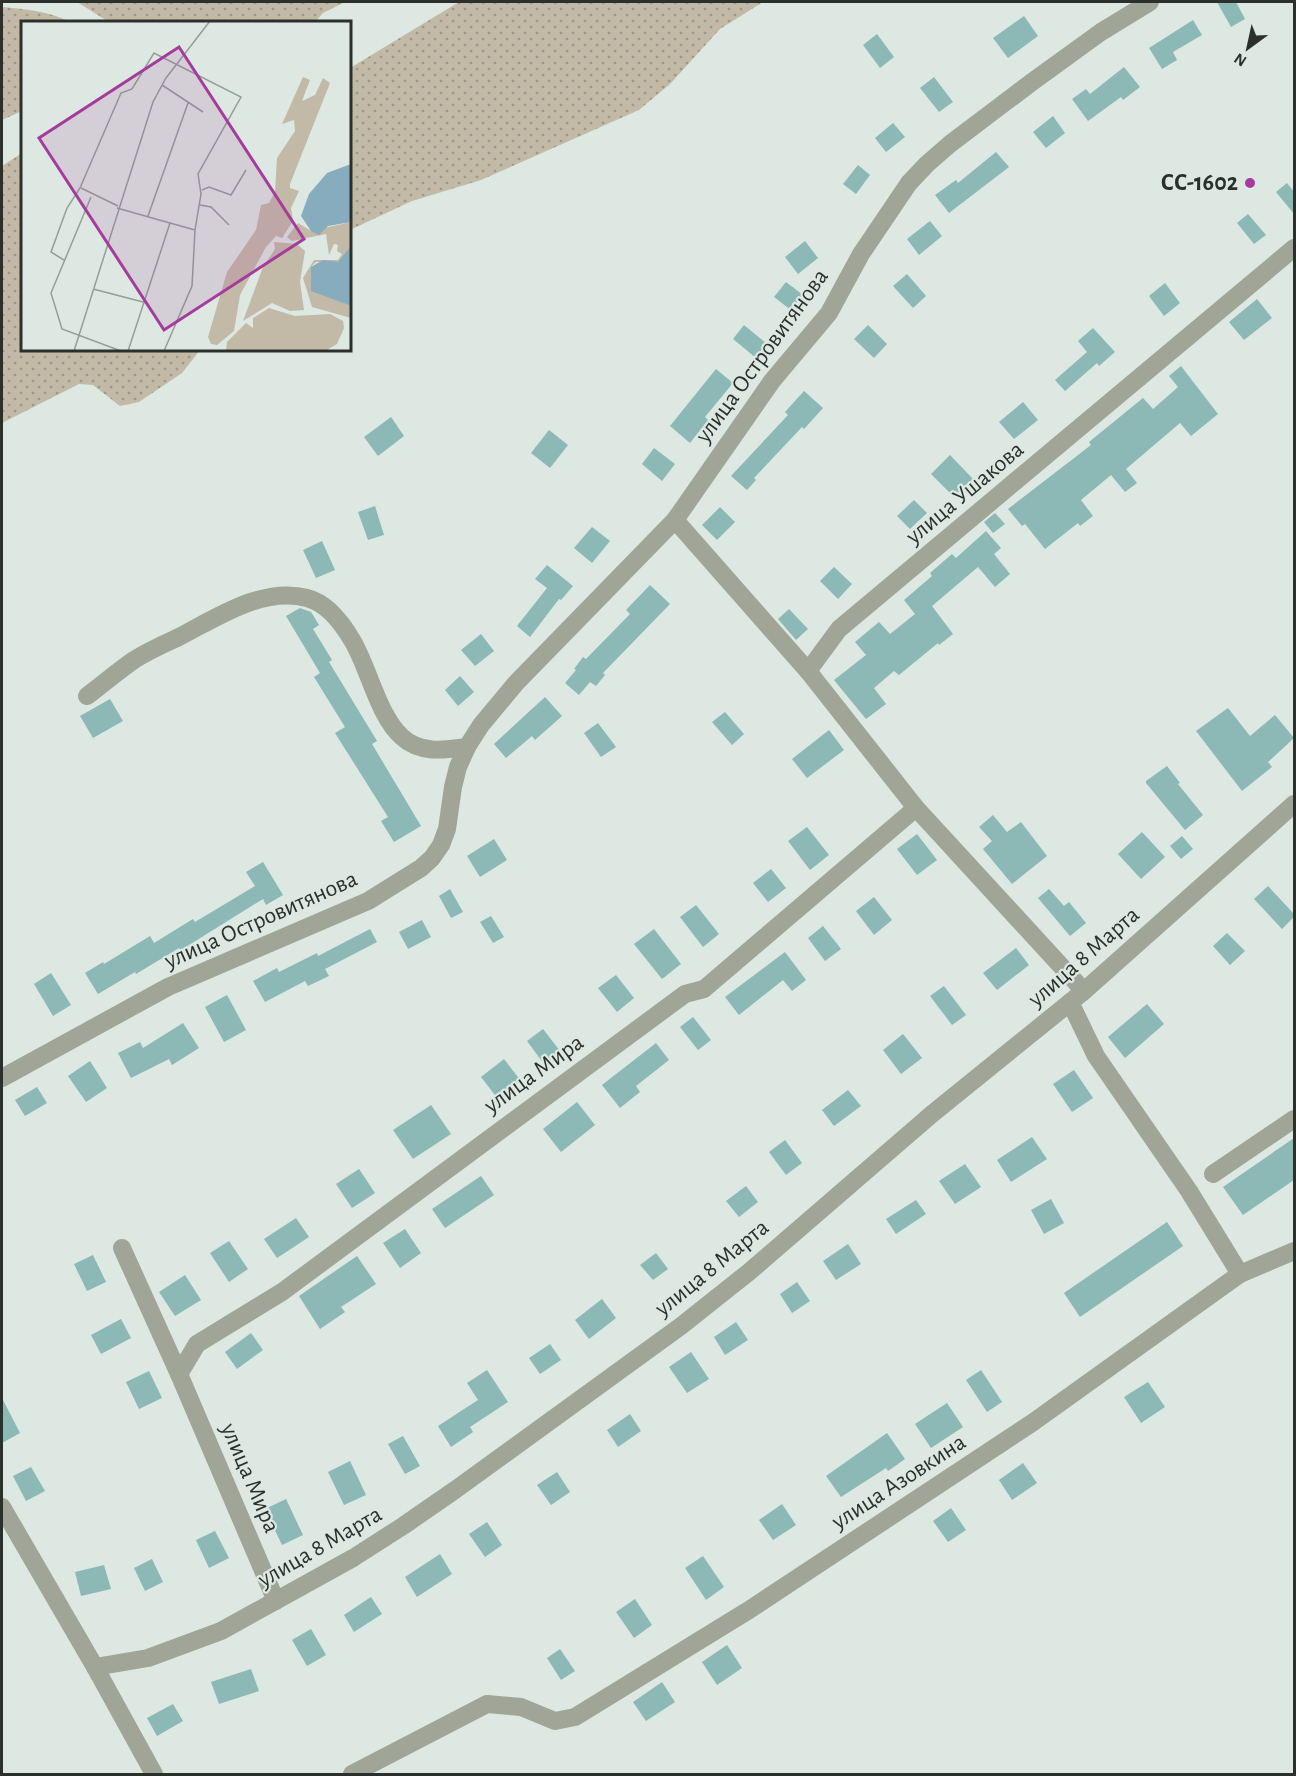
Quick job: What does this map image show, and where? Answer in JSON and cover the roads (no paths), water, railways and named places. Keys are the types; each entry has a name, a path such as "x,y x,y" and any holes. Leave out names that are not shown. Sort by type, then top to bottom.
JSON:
{"street":[{"name":"улица Островитянова","path":"2,1078 168,987 368,901 421,868 432,858 444,837 451,809 453,787 467,747 499,702 675,520 772,381 829,313 861,254 909,183 950,144 1069,54 1150,2"},
{"name":"улица Ушакова","path":"808,671 839,630 1294,248"},
{"path":"675,520 808,671 916,808 1077,997 1096,1056 1189,1191 1240,1274"},
{"path":"87,696 135,659 235,608 261,599 292,595 320,603 342,624 353,641 386,715 401,737 417,747 440,750 467,747"},
{"name":"улица 8 Марта","path":"95,1667 148,1658 221,1631 404,1526 681,1326 749,1272 932,1114 1077,997 1294,804"},
{"name":"улица Мира","path":"179,1374 197,1344 282,1292 676,1000 685,994 704,988 916,808"},
{"path":"1213,1174 1294,1119"},
{"name":"улица Мира","path":"122,1248 179,1374 276,1601"},
{"name":"улица Азовкина","path":"352,1774 487,1704 521,1707 555,1721 575,1717 749,1610 1032,1423 1240,1274 1294,1251"},
{"path":"2,1508 95,1667 154,1774"}],"place":[{"name":"СС-1602","path":"1250,183"}]}
